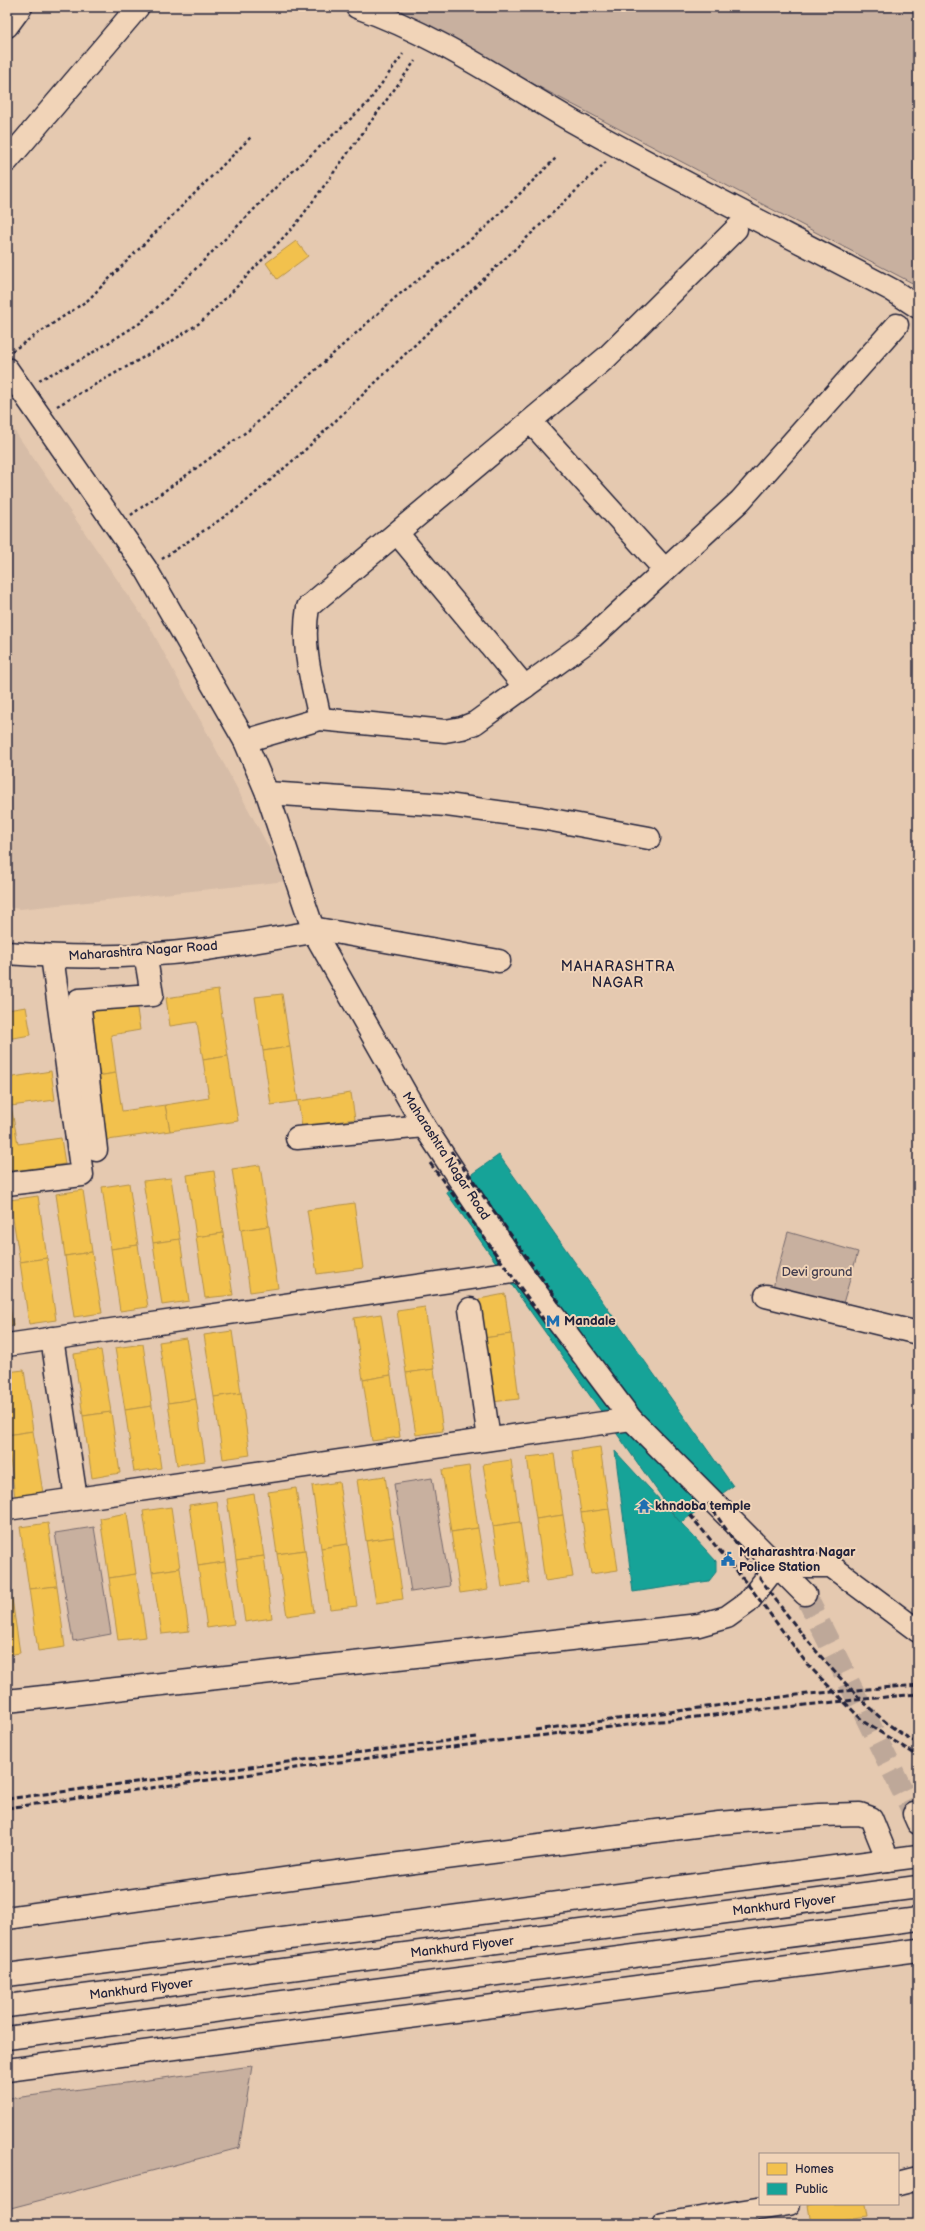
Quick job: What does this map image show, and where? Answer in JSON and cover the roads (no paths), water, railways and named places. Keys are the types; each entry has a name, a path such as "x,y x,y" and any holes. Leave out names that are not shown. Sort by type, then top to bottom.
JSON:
{"main road":[{"path":"7,26 20,7"},
{"path":"7,161 138,7"},
{"path":"357,7 392,20 443,45 676,178 892,290 918,307"},
{"path":"320,720 305,652 304,629 308,607 607,357 736,229"},
{"path":"245,741 320,720 446,731 462,728 475,723 588,642 740,501 897,325"},
{"path":"7,370 146,569 245,741 267,793 313,930 499,961"},
{"path":"530,422 665,570"},
{"path":"397,534 525,687"},
{"path":"267,793 447,805 541,818 649,838"},
{"name":"Maharashtra Nagar Road","path":"7,953 52,956 145,954 198,950 313,930 424,1126 520,1271 631,1419 805,1594"},
{"path":"96,1150 78,1000 152,995 145,954"},
{"path":"7,1184 82,1175 52,956"},
{"path":"297,1138 424,1126"},
{"path":"7,1345 520,1271"},
{"path":"766,1296 918,1333"},
{"path":"470,1309 489,1439"},
{"path":"52,1338 76,1499"},
{"path":"7,1509 631,1419"},
{"path":"7,1701 699,1625 727,1617 748,1602 776,1566 831,1566 918,1631"},
{"path":"7,1918 298,1876 495,1851 719,1823 819,1815 860,1814 871,1818 888,1860"},
{"path":"7,1974 918,1856"},
{"name":"Mankhurd Flyover","path":"7,2006 918,1887"},
{"path":"7,2038 918,1919"},
{"path":"7,2070 918,1950"},
{"path":"899,2183 918,2178"},
{"path":"663,2224 783,2205"}],"tunnel":[{"path":"805,1594 914,1814"}],"railway":[{"path":"451,1151 561,1305"},
{"path":"430,1163 544,1320"},
{"path":"708,1503 776,1600 832,1669 859,1698 883,1720 918,1743"},
{"path":"690,1515 753,1591 807,1664 864,1722 918,1756"},
{"path":"535,1730 797,1695 918,1685"},
{"path":"7,1808 576,1731 804,1705 918,1694"},
{"path":"7,1799 477,1737"}],"place":[{"name":"Mandale","path":"553,1321"},
{"name":"khndoba temple","path":"644,1506"},
{"name":"Maharashtra Nagar Police Station","path":"728,1559"}],"district":[{"name":"MAHARASHTRA NAGAR","path":"618,974"}],"park label":[{"name":"Devi ground","path":"817,1272"}]}
